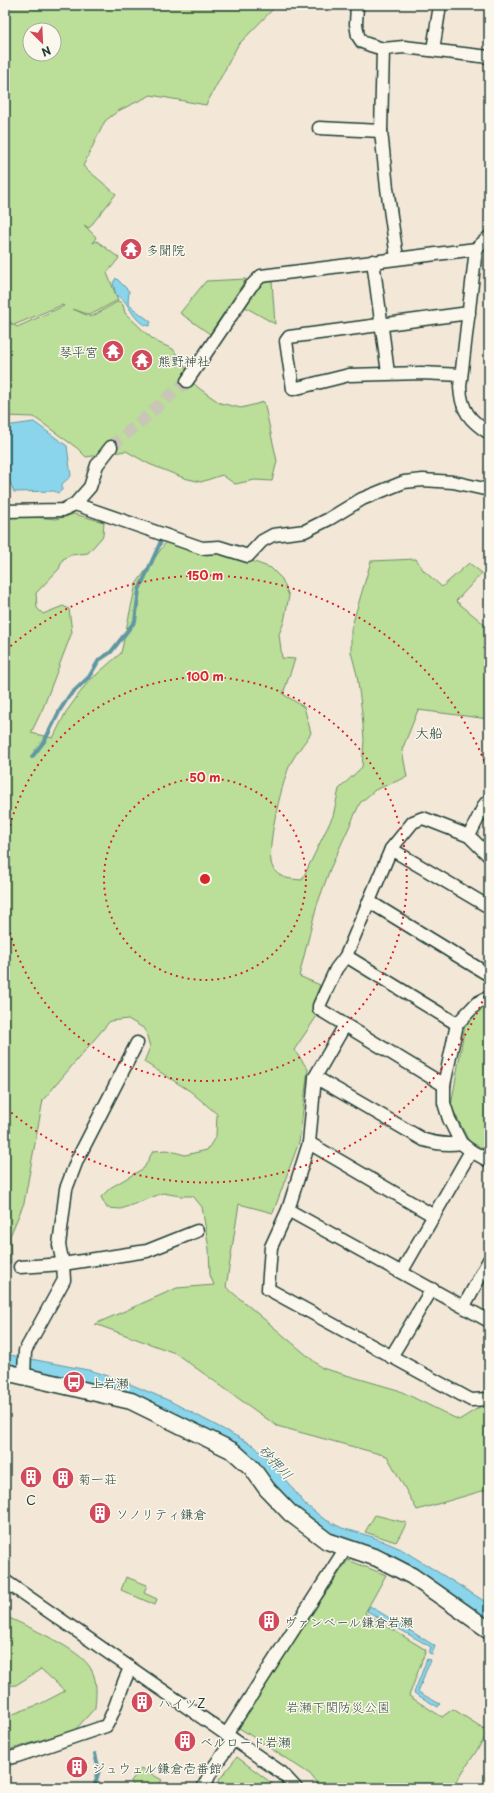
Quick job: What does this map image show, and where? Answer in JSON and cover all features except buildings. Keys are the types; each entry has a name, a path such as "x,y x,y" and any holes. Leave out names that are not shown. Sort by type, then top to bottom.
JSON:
{"street":[{"path":"357,5 356,24 358,36 362,42 384,49 404,47 489,57"},
{"path":"434,50 440,5"},
{"path":"384,49 381,130 387,188 397,258"},
{"path":"319,128 381,130"},
{"path":"187,381 251,286 261,276 476,248 489,237"},
{"path":"476,248 461,375 460,397 463,409 471,419 489,433"},
{"path":"373,262 388,373"},
{"path":"461,375 388,373 349,375 293,389 286,340 289,336 469,313"},
{"path":"5,511 63,510 75,504 90,486 97,465 111,447"},
{"path":"75,504 202,548 219,547 248,556 262,541 273,535 305,531 362,499 404,482 423,480 453,482 489,490"},
{"path":"469,836 485,804 489,800"},
{"path":"444,1084 319,1010 318,1006 336,970 346,956 370,902 378,877 391,848 413,822 423,818 469,836 489,856"},
{"path":"391,848 489,907"},
{"path":"370,902 489,975"},
{"path":"346,956 458,1024"},
{"path":"489,997 477,1003 458,1024 444,1084 444,1103 449,1119 462,1143 471,1152 489,1162"},
{"path":"345,1025 315,1078 310,1143 288,1210 271,1247 268,1289 471,1400 489,1399"},
{"path":"24,1374 25,1354 64,1280 63,1264 59,1245 66,1189 77,1160 137,1043"},
{"path":"315,1078 424,1140 449,1145 462,1143"},
{"path":"310,1143 434,1216"},
{"path":"402,1272 471,1152"},
{"path":"288,1210 489,1321"},
{"path":"20,1267 63,1264 147,1251 197,1231"},
{"path":"464,1306 489,1260"},
{"path":"391,1357 432,1289"},
{"path":"5,1372 24,1374 131,1401 233,1451 252,1468 267,1489 290,1513 326,1541 377,1558 412,1576 489,1630"},
{"path":"203,1788 229,1738 346,1548"},
{"path":"5,1581 229,1738 282,1773 296,1788"},
{"path":"5,1759 106,1726 112,1716 123,1681 130,1669"}],"green space":[{"path":"5,5 277,5 238,45 206,105 151,95 118,111 105,121 83,166 116,194 89,228 84,225 96,237 93,243 97,241 119,258 107,273 118,300 90,315 73,309 91,317 119,301 123,305 125,313 148,335 157,342 173,349 187,370 192,382 220,403 241,408 264,402 277,461 272,481 255,480 235,484 222,475 201,482 184,478 149,464 126,451 86,457 77,448 34,417 5,416 5,321 14,325 5,318","holes":["62,305 64,306 17,327 14,325"]},
{"path":"246,279 210,334 180,313 206,281"},
{"path":"272,281 275,324 245,307 262,282"},
{"path":"74,514 104,522 103,536 88,553 71,555 63,559 59,569 36,593 37,608 43,614 63,606 69,609 72,632 43,708 31,733 53,738 66,712 87,683 121,653 136,584 169,538 224,551 271,568 282,579 289,596 284,622 279,634 282,658 295,659 283,694 304,707 311,733 289,767 278,802 272,834 271,860 273,868 282,876 290,879 302,880 333,816 339,789 362,767 364,740 362,713 357,675 351,652 351,629 371,561 416,559 424,571 442,587 469,563 482,573 456,601 489,628 489,719 418,710 402,750 407,777 375,790 360,803 330,869 316,908 299,976 320,985 313,1003 319,1013 294,1050 308,1069 299,1142 273,1213 239,1204 226,1287 322,1368 398,1390 459,1420 483,1405 489,1405 489,1489 417,1510 387,1456 277,1426 175,1353 95,1324 177,1288 214,1285 210,1275 209,1249 202,1207 193,1196 180,1196 163,1193 121,1209 107,1208 101,1197 110,1188 144,1168 153,1151 167,1150 185,1155 207,1150 216,1136 217,1114 190,1091 144,1062 150,1047 145,1029 128,1019 110,1021 43,1100 24,1203 10,1236 11,1263 5,1266 5,518 23,516 56,519"},
{"path":"489,1004 489,1152 469,1141 451,1106 465,1025 479,1008"},
{"path":"375,1515 407,1523 396,1542 365,1532"},
{"name":"岩瀬下関防災公園","path":"348,1560 386,1575 365,1613 426,1650 409,1696 442,1717 453,1709 489,1732 452,1788 321,1788 310,1774 236,1726"},
{"path":"126,1577 147,1585 144,1593 157,1599 155,1605 121,1590"},
{"path":"5,1616 65,1646 85,1661 95,1678 96,1694 95,1708 75,1730 5,1751 5,1717 40,1704 65,1691 41,1669 16,1685 5,1686"},
{"path":"237,1757 278,1788 215,1788 215,1785"},
{"path":"141,1768 162,1780 157,1788 132,1788 131,1781"}],"water":[{"path":"116,278 129,291 128,302 130,306 151,322 149,326 138,321 125,302 116,295 113,283"},
{"path":"34,422 67,446 71,476 62,484 62,490 58,493 54,491 14,492 5,470 5,426"},
{"name":"砂押川","path":"5,1354 93,1371 123,1381 170,1401 253,1445 271,1462 305,1504 324,1519 342,1528 373,1537 401,1549 489,1604 489,1621 338,1539 296,1513 262,1470 116,1391 85,1382 5,1367"},
{"path":"370,1606 435,1646 432,1654 429,1653 431,1647 367,1611"},
{"path":"427,1659 430,1660 418,1692 440,1704 438,1707 414,1693"}],"waterway":[{"path":"32,757 45,740 69,696 89,677 99,660 111,652 135,621 139,590 161,541"},
{"path":"94,1788 99,1770 95,1754"}],"tunnel":[{"path":"111,447 187,381"}],"place":[{"name":"多聞院","path":"131,249"},
{"name":"琴平宮","path":"113,351"},
{"name":"熊野神社","path":"142,360"},
{"name":"上岩瀬","path":"74,1382"},
{"name":"C","path":"31,1477"},
{"name":"菊一荘","path":"63,1478"},
{"name":"ソノリティ鎌倉","path":"100,1513"},
{"name":"ヴァンベール鎌倉岩瀬","path":"269,1621"},
{"name":"ハイツZ","path":"142,1702"},
{"name":"ベルロード岩瀬","path":"185,1741"},
{"name":"ジュウェル鎌倉壱番館","path":"77,1767"}],"district":[{"name":"大船","path":"429,732"}]}
